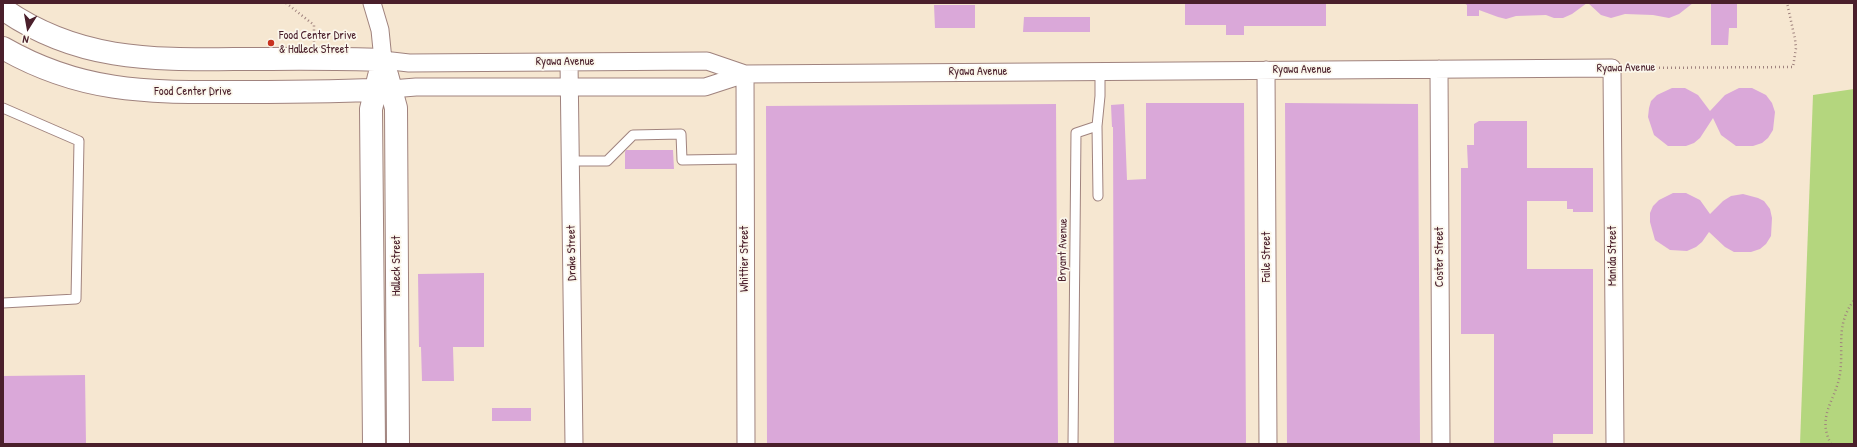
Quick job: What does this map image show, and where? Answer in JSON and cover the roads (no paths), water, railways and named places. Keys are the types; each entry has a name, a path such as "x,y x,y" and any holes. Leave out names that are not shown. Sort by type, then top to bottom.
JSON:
{"main road":[{"path":"3,10 52,37 78,46 128,57 179,60 383,60 383,90"},
{"name":"Food Center Drive","path":"3,48 40,66 67,76 95,84 124,89 176,92 383,90"},
{"name":"Halleck Street","path":"374,444 371,109 383,90 396,108 398,444"}],"street":[{"path":"372,3 380,30 383,60"},
{"name":"Ryawa Avenue","path":"383,60 409,62 707,61 745,74"},
{"name":"Drake Street","path":"570,62 574,444"},
{"name":"Ryawa Avenue","path":"383,90 416,87 705,87 745,74 1612,68"},
{"name":"Manida Street","path":"1612,68 1614,444"},
{"name":"Coster Street","path":"1439,69 1441,444"},
{"name":"Faile Street","path":"1266,70 1268,444"},
{"name":"Whittier Street","path":"745,74 746,444"}],"lane":[{"path":"1098,196 1097,126 1100,96 1100,71"},
{"path":"3,108 79,141 76,299 3,303"},
{"name":"Bryant Avenue","path":"1073,444 1076,133 1097,126"},
{"path":"571,161 607,160 633,135 681,134 682,160 745,159"}],"place":[{"name":"Food Center Drive & Halleck Street","path":"271,43"}]}
